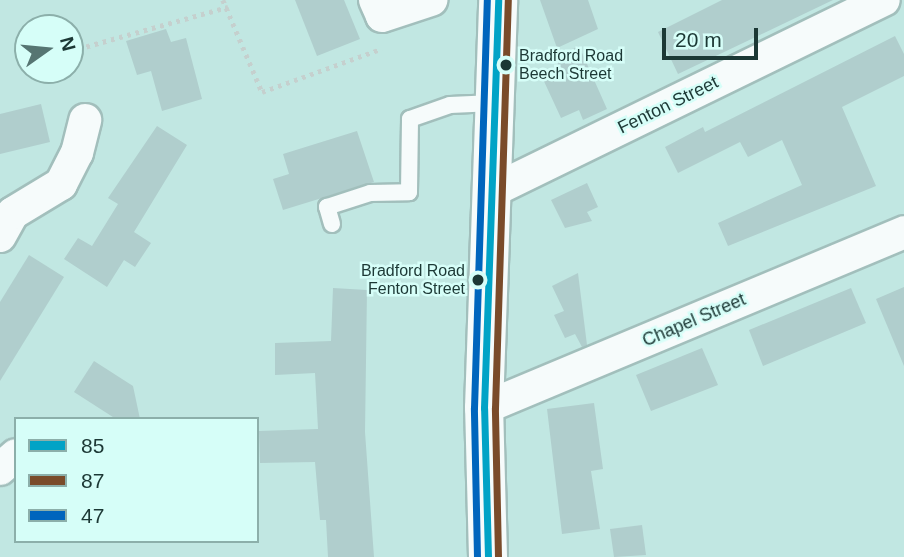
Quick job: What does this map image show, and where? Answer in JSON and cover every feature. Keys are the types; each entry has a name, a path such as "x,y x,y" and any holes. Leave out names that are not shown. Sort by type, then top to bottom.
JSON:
{"main road":[{"path":"488,557 484,408 498,0"}],"street":[{"path":"375,0 382,16 431,0"},
{"name":"Fenton Street","path":"490,192 884,0"},
{"path":"0,236 13,213 61,184 78,153 85,120"},
{"name":"Chapel Street","path":"484,408 904,232"},
{"path":"0,469 14,457"}],"lane":[{"path":"332,224 327,207 370,193 409,192 410,119 450,105 494,103"}],"path":[{"path":"223,0 262,92 394,44"},
{"path":"84,47 228,7"}],"building":[{"path":"295,0 344,0 360,39 317,56"},
{"path":"540,0 588,0 598,29 557,48"},
{"path":"722,0 833,0 678,74 658,32"},
{"path":"166,29 171,42 186,38 202,99 162,111 151,71 137,75 126,41"},
{"path":"895,36 904,54 904,76 842,107 876,186 728,246 718,223 802,185 782,140 748,157 740,142 678,173 665,147 703,127 705,132"},
{"path":"579,46 607,109 583,120 579,110 561,118 542,77 560,69 554,57"},
{"path":"41,104 50,142 0,154 0,114"},
{"path":"157,126 187,145 134,232 151,243 135,267 124,260 107,287 64,259 78,238 92,246 118,204 108,198"},
{"path":"357,131 374,182 283,210 273,179 289,174 283,154"},
{"path":"587,183 598,207 587,212 592,221 565,228 551,200"},
{"path":"29,255 64,277 0,381 0,302"},
{"path":"578,273 587,345 582,347 575,334 565,338 554,315 564,311 552,286"},
{"path":"904,287 904,366 876,299"},
{"path":"333,288 367,290 365,432 374,557 328,557 326,520 320,520 315,462 260,463 259,431 318,429 315,373 275,375 275,343 331,341"},
{"path":"851,288 866,323 763,366 749,330"},
{"path":"702,348 718,385 651,411 636,375"},
{"path":"94,361 133,386 140,417 113,417 74,392"},
{"path":"594,403 603,469 591,471 600,529 562,534 547,409"},
{"path":"642,525 646,555 614,557 610,529"}],"transit line":[{"name":"47","path":"477,557 474,408 487,0"},
{"name":"85","path":"488,557 484,408 498,0"},
{"name":"87","path":"498,557 495,408 508,0"}],"place":[{"name":"Bradford Road Beech Street","path":"506,65"},
{"name":"Bradford Road Fenton Street","path":"478,280"}]}
